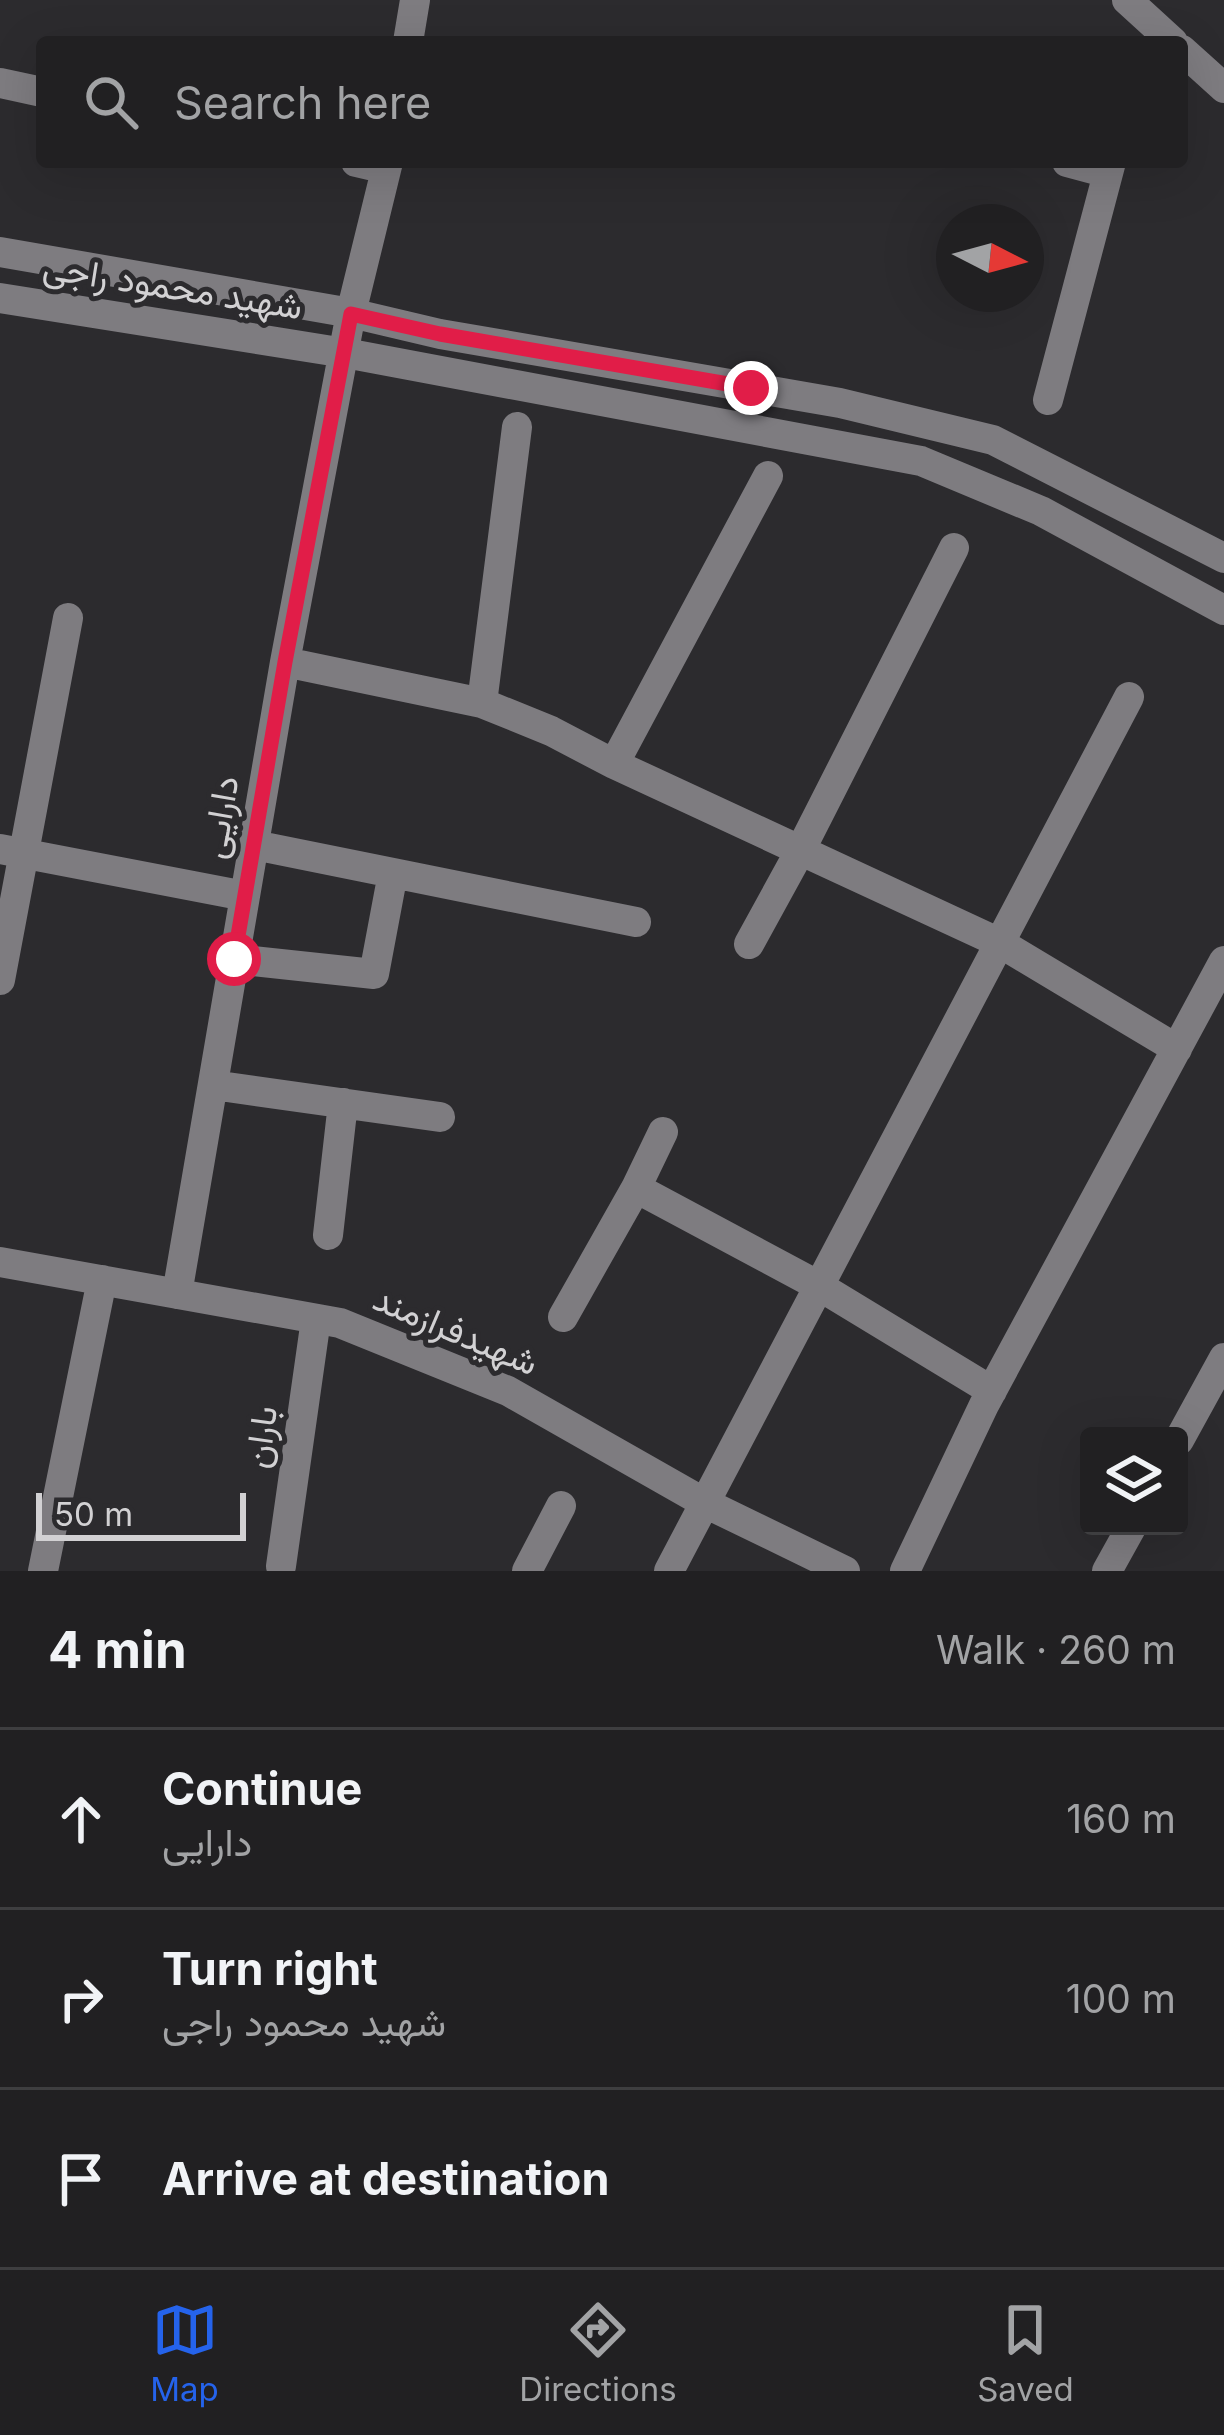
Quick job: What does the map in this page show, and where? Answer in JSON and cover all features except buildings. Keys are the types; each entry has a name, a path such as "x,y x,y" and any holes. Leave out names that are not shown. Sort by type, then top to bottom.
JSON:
{"street":[{"path":"409,36 415,0"},
{"path":"1139,20 1164,36"},
{"path":"1188,55 1224,88"},
{"path":"0,82 36,91"},
{"name":"دارایی","path":"178,1294 285,662 376,168"},
{"path":"1048,400 1110,168"},
{"name":"شهید محمود راجی","path":"0,252 840,403 993,440 1224,558"},
{"name":"شهید محمود راجی","path":"0,298 344,353 921,461 1041,511 1224,610"},
{"path":"482,703 517,427"},
{"path":"614,764 768,476"},
{"path":"749,944 954,548"},
{"path":"0,980 12,851 68,618"},
{"path":"285,662 482,703 550,731 1000,943 1177,1049"},
{"path":"669,1571 1129,697"},
{"path":"254,845 636,922"},
{"path":"12,851 245,896"},
{"path":"234,959 374,974 393,873"},
{"path":"905,1571 992,1390 1224,961"},
{"path":"213,1085 440,1117"},
{"path":"328,1235 343,1103"},
{"path":"563,1317 663,1132"},
{"path":"636,1188 819,1286 992,1390"},
{"name":"شهیدفرازمند","path":"0,1262 340,1323 508,1390 705,1503 845,1571"},
{"path":"43,1571 102,1280"},
{"name":"باران","path":"280,1566 316,1319"},
{"path":"1186,1427 1224,1358"},
{"path":"526,1571 561,1507"},
{"path":"1107,1571 1127,1535"}],"route":[{"path":"234,959 351,314 751,388"}]}
